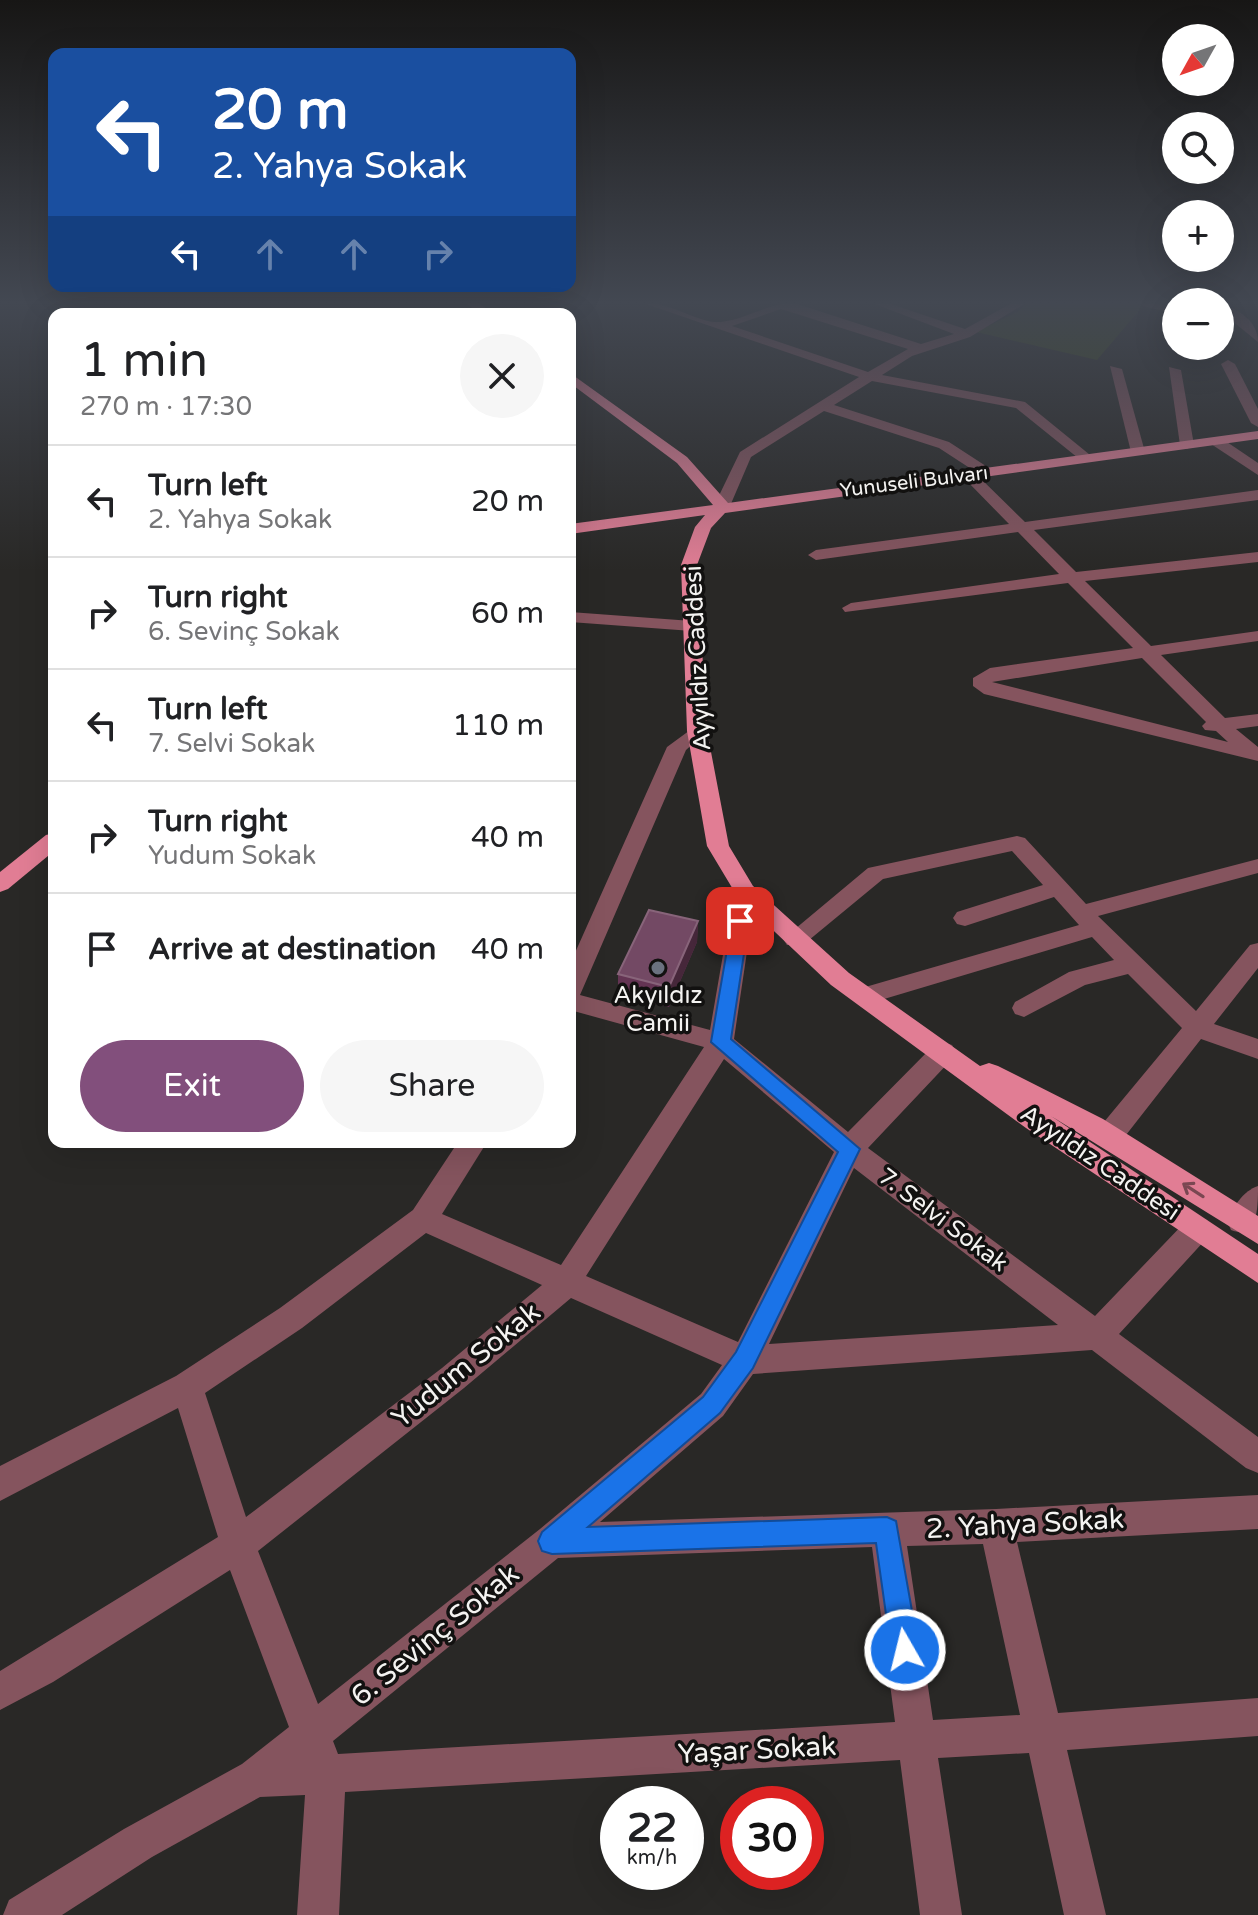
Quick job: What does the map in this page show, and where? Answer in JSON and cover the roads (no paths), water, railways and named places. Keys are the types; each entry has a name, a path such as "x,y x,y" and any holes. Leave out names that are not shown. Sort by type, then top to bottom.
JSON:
{"main road":[{"path":"591,392 682,460 722,506"},
{"name":"Yunuseli Bulvarı","path":"576,528 1258,435"},
{"name":"Ayyıldız Caddesi","path":"722,506 703,527 689,565 697,731 718,846 745,891 795,939 864,996 1258,1270"},
{"path":"0,884 48,845"},
{"name":"Ayyıldız Caddesi","path":"943,1052 1044,1098 1252,1217"}],"street":[{"path":"722,506 745,455 843,392"},
{"path":"954,392 1020,405 1088,459"},
{"path":"1121,392 1138,452"},
{"path":"1178,392 1187,445"},
{"path":"1242,392 1258,423"},
{"path":"822,406 944,445 979,474 1021,526 1220,725 1256,754"},
{"path":"1216,441 1258,470"},
{"path":"816,555 1258,495"},
{"path":"851,608 1072,577 1258,557"},
{"path":"576,617 692,626"},
{"path":"1256,754 991,690 980,682 990,674 1258,636"},
{"path":"1162,732 1258,720"},
{"path":"577,957 677,747 697,731"},
{"path":"795,939 876,873 1017,843 1088,921 1198,1028 1258,1049"},
{"path":"864,996 1258,866"},
{"path":"965,918 1058,888"},
{"name":"Yudum Sokak","path":"0,1691 238,1545 453,1378 565,1284 721,1042 745,891"},
{"path":"1109,1136 1258,951"},
{"path":"1024,1008 1078,978 1133,964"},
{"name":"7. Selvi Sokak","path":"576,1003 721,1042 849,1149 1258,1457"},
{"name":"6. Sevinç Sokak","path":"24,1915 138,1843 256,1778 552,1541 712,1405 745,1360 849,1149 943,1052"},
{"path":"0,1484 187,1387 291,1318 423,1219 469,1148"},
{"path":"423,1219 565,1284 745,1360 1097,1336 1197,1229"},
{"path":"187,1387 238,1545 326,1774 318,1915"},
{"name":"2. Yahya Sokak","path":"552,1541 996,1526 1258,1512"},
{"path":"996,1526 1085,1915"},
{"path":"887,1530 941,1915"},
{"name":"Yaşar Sokak","path":"256,1778 1044,1733 1258,1717"}],"place":[{"name":"Akyıldız Camii","path":"658,968"}]}
